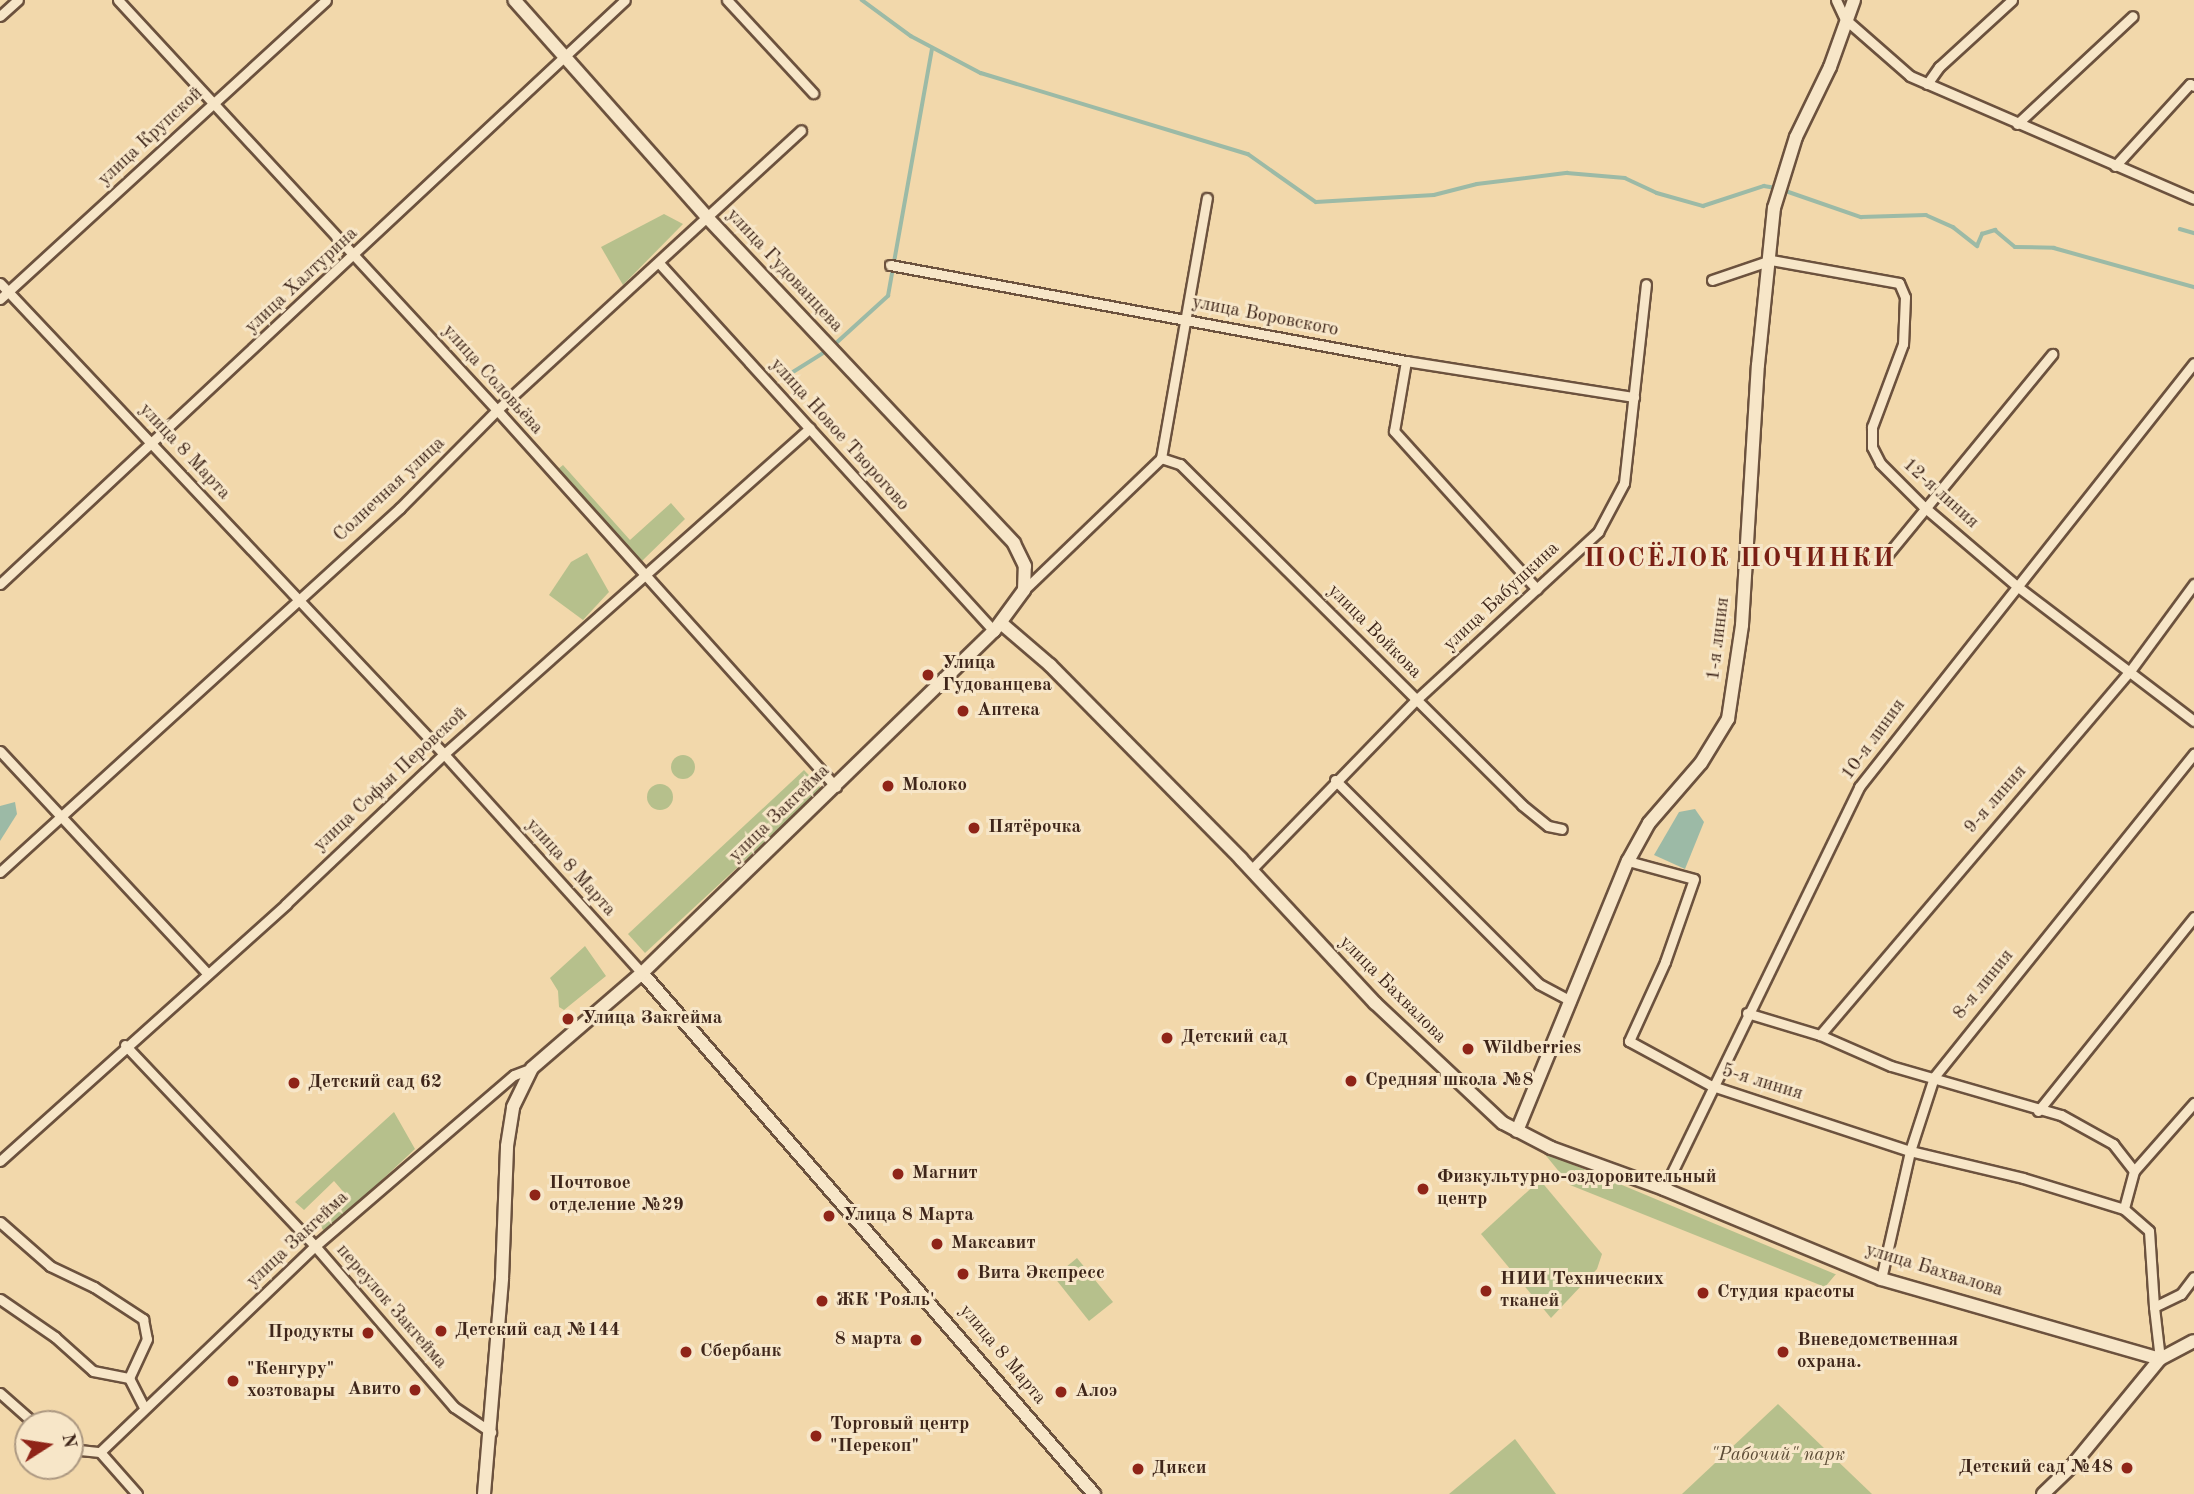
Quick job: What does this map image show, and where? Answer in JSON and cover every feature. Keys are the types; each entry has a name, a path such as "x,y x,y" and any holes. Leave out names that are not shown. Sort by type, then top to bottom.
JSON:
{"street":[{"path":"0,16 18,0"},
{"name":"улица Соловьёва","path":"118,0 497,410 836,787"},
{"name":"улица Крупской","path":"0,299 326,0"},
{"name":"улица Гудованцева","path":"514,0 707,217 1014,543 1025,566 1024,590"},
{"name":"улица Халтурина","path":"0,584 566,59 625,0"},
{"path":"727,0 813,93"},
{"path":"1836,0 1846,19 1910,76 2194,199"},
{"name":"1-я линия","path":"1517,1132 1628,861 1649,823 1701,763 1728,719 1742,625 1758,365 1780,188 1796,137 1830,67 1854,0"},
{"path":"1927,85 1939,67 2012,0"},
{"path":"2017,124 2133,16"},
{"path":"2115,166 2190,84 2194,86"},
{"name":"Солнечная улица","path":"0,872 295,600 400,508 497,410 801,130"},
{"path":"1024,590 1161,458 1188,320 1207,198"},
{"path":"1712,279 1771,261"},
{"name":"12-я линия","path":"1771,261 1899,283 1905,297 1903,344 1872,426 1872,447 1880,463 1927,509 2018,587 2194,721"},
{"name":"улица Новое Творогово","path":"659,262 810,428 998,627"},
{"name":"улица Воровского","path":"891,265 1406,361 1634,397"},
{"name":"улица 8 Марта","path":"0,283 295,600 444,754 642,972 1094,1494"},
{"name":"улица Бабушкина","path":"1251,870 1416,699 1598,532 1623,483 1646,284"},
{"path":"1888,554 2052,354"},
{"path":"1406,361 1394,431 1538,589"},
{"name":"10-я линия","path":"1664,1189 1747,1013 1859,787 2194,363"},
{"name":"улица Софьи Перовской","path":"0,1161 444,754 810,428"},
{"name":"улица Войкова","path":"1161,458 1180,464 1522,805 1548,826 1562,829"},
{"name":"9-я линия","path":"1820,1035 2130,671 2194,584"},
{"name":"улица Закгейма","path":"100,1452 316,1246 514,1075 532,1068 642,972 836,787 998,627 1024,590"},
{"name":"улица Бахвалова","path":"998,627 1050,665 1251,870 1375,1003 1517,1132 1664,1189 1881,1279 2160,1359"},
{"path":"0,751 207,973"},
{"name":"8-я линия","path":"1881,1279 1910,1151 1934,1076 2194,754"},
{"path":"1335,780 1539,984 1571,1001"},
{"name":"5-я линия","path":"1628,861 1694,879 1665,962 1629,1041 1712,1086 1910,1151 2023,1178 2124,1209"},
{"path":"2038,1111 2194,917"},
{"path":"1747,1013 1820,1035 1891,1066 1934,1076 2038,1111 2061,1115 2113,1144 2134,1171"},
{"name":"переулок Закгейма","path":"125,1045 316,1246 454,1407 491,1432"},
{"name":"улица Закгейма","path":"484,1494 491,1432 507,1146 513,1107 532,1068"},
{"path":"2160,1359 2149,1231 2124,1209 2134,1171 2194,1103"},
{"path":"0,1222 50,1266 94,1287 143,1319 147,1339 129,1378"},
{"path":"2154,1307 2181,1294 2194,1277"},
{"path":"0,1299 55,1337 93,1371 129,1378"},
{"path":"2043,1494 2073,1466 2160,1359 2194,1341"},
{"path":"129,1378 144,1408"},
{"path":"0,1393 20,1410"},
{"path":"84,1450 100,1452 137,1494"}],"green space":[{"path":"664,214 683,224 623,285 601,247"},
{"path":"563,465 630,540 671,503 685,519 641,562 557,470"},
{"path":"587,553 609,592 583,620 549,595 571,562"},
{"path":"683,755 692,758 695,767 692,776 683,779 674,776 671,767 674,758"},
{"path":"804,770 822,789 645,953 628,934"},
{"path":"660,784 669,788 673,797 669,806 660,810 651,806 647,797 651,788"},
{"path":"585,946 606,976 564,1010 559,1007 558,991 550,978"},
{"path":"394,1112 415,1149 325,1233 318,1222 347,1196 334,1181 304,1210 295,1202"},
{"path":"1543,1152 1836,1274 1825,1287 1570,1185"},
{"path":"1540,1180 1602,1254 1597,1269 1551,1318 1481,1234"},
{"path":"1077,1258 1113,1302 1089,1321 1054,1277"},
{"name":"\"Рабочий\" парк","path":"1778,1404 1872,1494 1682,1494"},
{"path":"1515,1439 1556,1494 1449,1494"}],"shaded area":[{"path":"15,802 17,814 0,841 0,806"},
{"path":"1695,809 1704,822 1685,869 1654,855 1679,812"}],"waterway":[{"path":"862,0 911,36 981,73 1248,154 1316,202 1434,195 1477,184 1567,173 1625,178 1657,193 1703,206 1764,186 1776,188"},
{"path":"834,345 888,296 932,49"},
{"path":"1783,190 1861,217 1926,215 1953,227 1977,246 1982,234 1995,230 2015,247 2054,248 2194,287"},
{"path":"2180,229 2194,233"},
{"path":"785,377 828,350"}],"place":[{"name":"Улица Гудованцева","path":"928,675"},
{"name":"Аптека","path":"963,711"},
{"name":"Молоко","path":"888,786"},
{"name":"Пятёрочка","path":"974,828"},
{"name":"Улица Закгейма","path":"568,1019"},
{"name":"Детский сад","path":"1167,1038"},
{"name":"Wildberries","path":"1468,1049"},
{"name":"Средняя школа №8","path":"1351,1081"},
{"name":"Детский сад 62","path":"294,1083"},
{"name":"Магнит","path":"898,1174"},
{"name":"Физкультурно-оздоровительный центр","path":"1423,1189"},
{"name":"Почтовое отделение №29","path":"535,1195"},
{"name":"Улица 8 Марта","path":"829,1216"},
{"name":"Максавит","path":"937,1244"},
{"name":"Вита Экспресс","path":"963,1274"},
{"name":"НИИ Технических тканей","path":"1486,1291"},
{"name":"Студия красоты","path":"1703,1293"},
{"name":"ЖК 'Рояль'","path":"822,1301"},
{"name":"Детский сад №144","path":"441,1331"},
{"name":"Продукты","path":"368,1333"},
{"name":"8 марта","path":"916,1340"},
{"name":"Сбербанк","path":"686,1352"},
{"name":"Вневедомственная охрана.","path":"1783,1352"},
{"name":"\"Кенгуру\" хозтовары","path":"233,1381"},
{"name":"Авито","path":"415,1390"},
{"name":"Алоэ","path":"1061,1392"},
{"name":"Торговый центр \"Перекоп\"","path":"816,1436"},
{"name":"Детский сад №48","path":"2127,1468"},
{"name":"Дикси","path":"1138,1469"}],"district":[{"name":"ПОСЁЛОК ПОЧИНКИ","path":"1740,560"}]}
